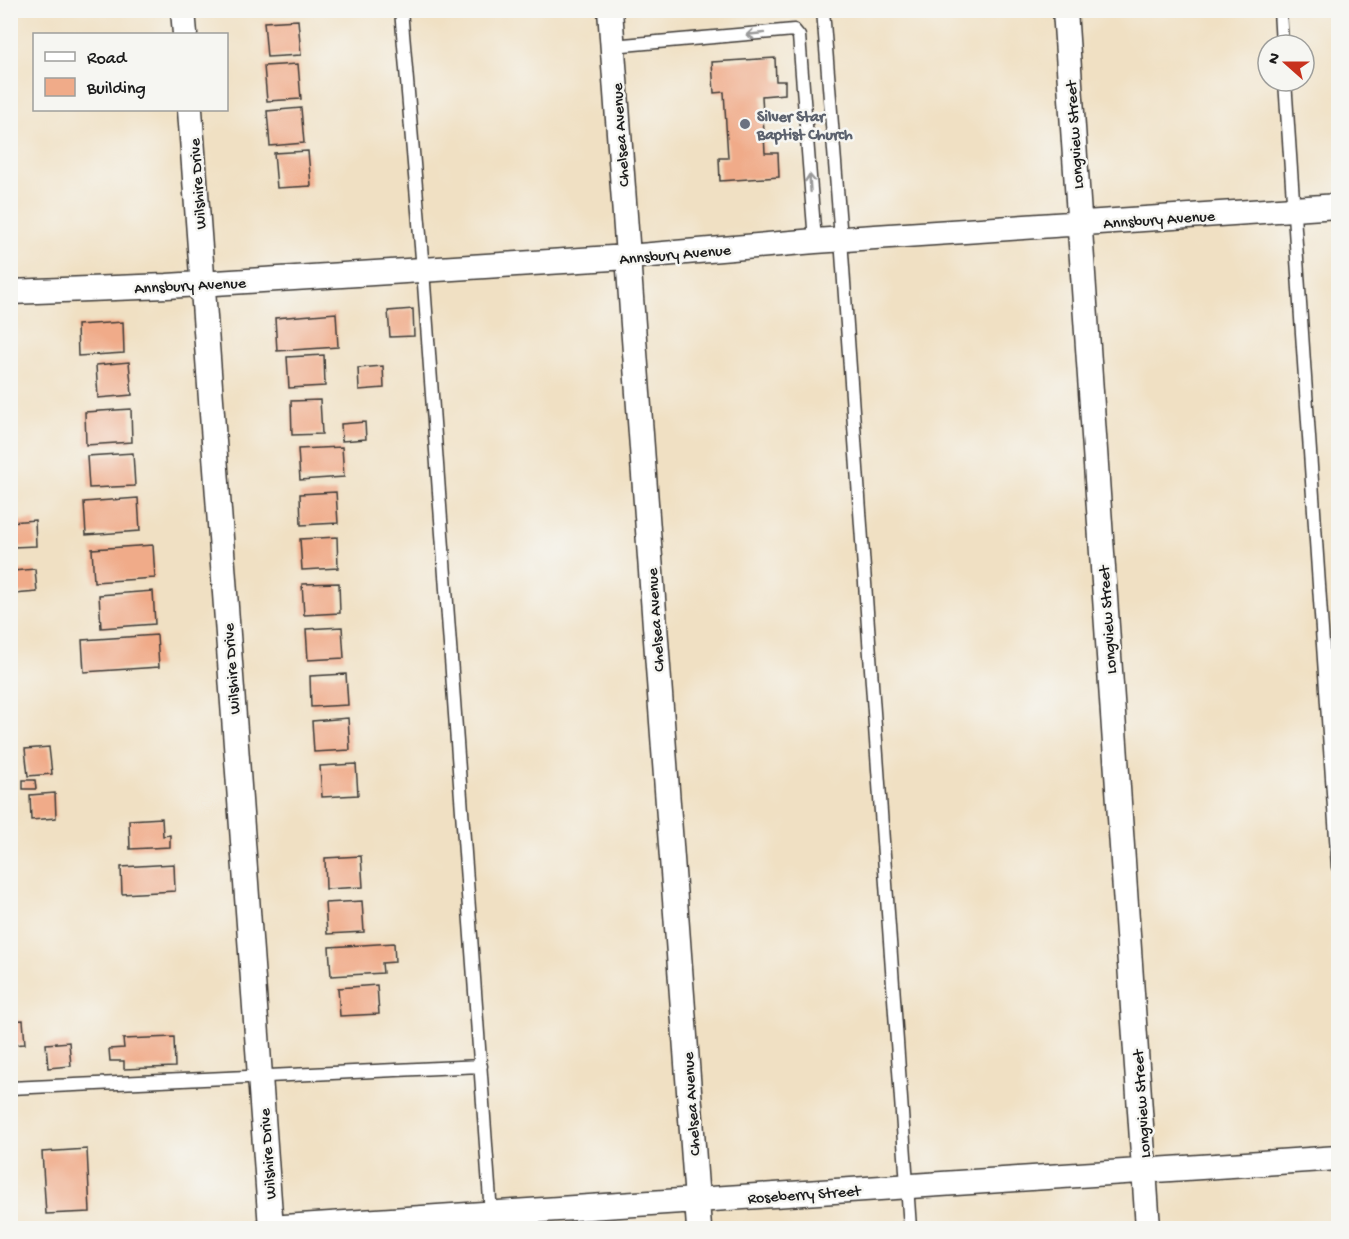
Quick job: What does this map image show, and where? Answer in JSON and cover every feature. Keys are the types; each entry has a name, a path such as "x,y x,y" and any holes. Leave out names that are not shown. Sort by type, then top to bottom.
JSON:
{"street":[{"path":"183,10 185,33"},
{"name":"Chelsea Avenue","path":"610,10 699,1228"},
{"name":"Longview Street","path":"1065,10 1148,1228"},
{"name":"Wilshire Drive","path":"190,111 271,1228"},
{"name":"Annsbury Avenue","path":"10,292 202,283 628,257 841,239 1338,206"},
{"name":"Roseberry Street","path":"271,1228 492,1221 697,1200 1338,1158"}],"lane":[{"path":"401,10 423,270 492,1221"},
{"path":"823,10 910,1228"},
{"path":"1280,10 1281,33"},
{"path":"612,46 795,30 799,36 815,241"},
{"path":"1286,93 1338,867"},
{"path":"10,1088 481,1066"}],"building":[{"path":"298,20 301,55 267,57 264,22"},
{"name":"Silver Star Baptist Church","path":"775,58 776,81 785,81 785,94 762,96 765,153 778,153 779,177 720,181 719,158 728,158 724,92 714,93 712,62"},
{"path":"298,64 301,99 267,101 264,66"},
{"path":"301,108 304,143 270,146 267,111"},
{"path":"308,151 311,186 277,188 274,153"},
{"path":"413,309 414,336 390,337 388,311"},
{"path":"336,313 338,347 277,351 275,318"},
{"path":"123,322 124,353 78,356 77,325"},
{"path":"324,355 325,386 289,388 287,357"},
{"path":"129,362 132,395 98,398 96,365"},
{"path":"383,366 384,388 359,390 358,368"},
{"path":"320,400 322,434 292,435 291,401"},
{"path":"131,409 132,442 86,445 85,412"},
{"path":"365,422 366,439 342,441 341,424"},
{"path":"342,447 344,477 300,480 298,449"},
{"path":"133,453 135,486 89,488 87,456"},
{"path":"336,492 338,523 301,525 300,494"},
{"path":"138,498 140,531 86,535 84,502"},
{"path":"35,520 36,546 13,547 11,522"},
{"path":"337,537 338,568 302,570 300,539"},
{"path":"153,545 155,578 94,582 92,549"},
{"path":"35,569 37,592 14,594 13,571"},
{"path":"339,583 340,613 304,615 302,584"},
{"path":"153,591 155,624 101,628 99,595"},
{"path":"342,627 344,658 308,660 306,629"},
{"path":"157,635 159,667 84,672 82,640"},
{"path":"346,674 348,705 311,707 310,676"},
{"path":"348,718 350,750 314,752 312,721"},
{"path":"49,747 52,774 28,776 25,749"},
{"path":"356,764 358,795 322,797 320,766"},
{"path":"23,780 35,780 36,789 23,789"},
{"path":"55,793 56,818 31,820 30,795"},
{"path":"162,818 163,836 170,835 170,847 130,849 129,820"},
{"path":"361,856 363,887 326,889 325,858"},
{"path":"174,864 175,891 122,894 121,867"},
{"path":"362,901 364,932 327,934 325,903"},
{"path":"394,943 395,962 382,963 383,973 331,976 329,947"},
{"path":"377,985 379,1014 340,1016 338,988"},
{"path":"23,1020 25,1044 10,1045 10,1021"},
{"path":"174,1037 175,1067 124,1069 124,1061 110,1061 109,1049 124,1048 123,1039"},
{"path":"69,1042 71,1066 48,1068 46,1044"},
{"path":"87,1149 90,1212 46,1214 42,1152"}],"place":[{"name":"Silver Star Baptist Church","path":"745,124"}]}
